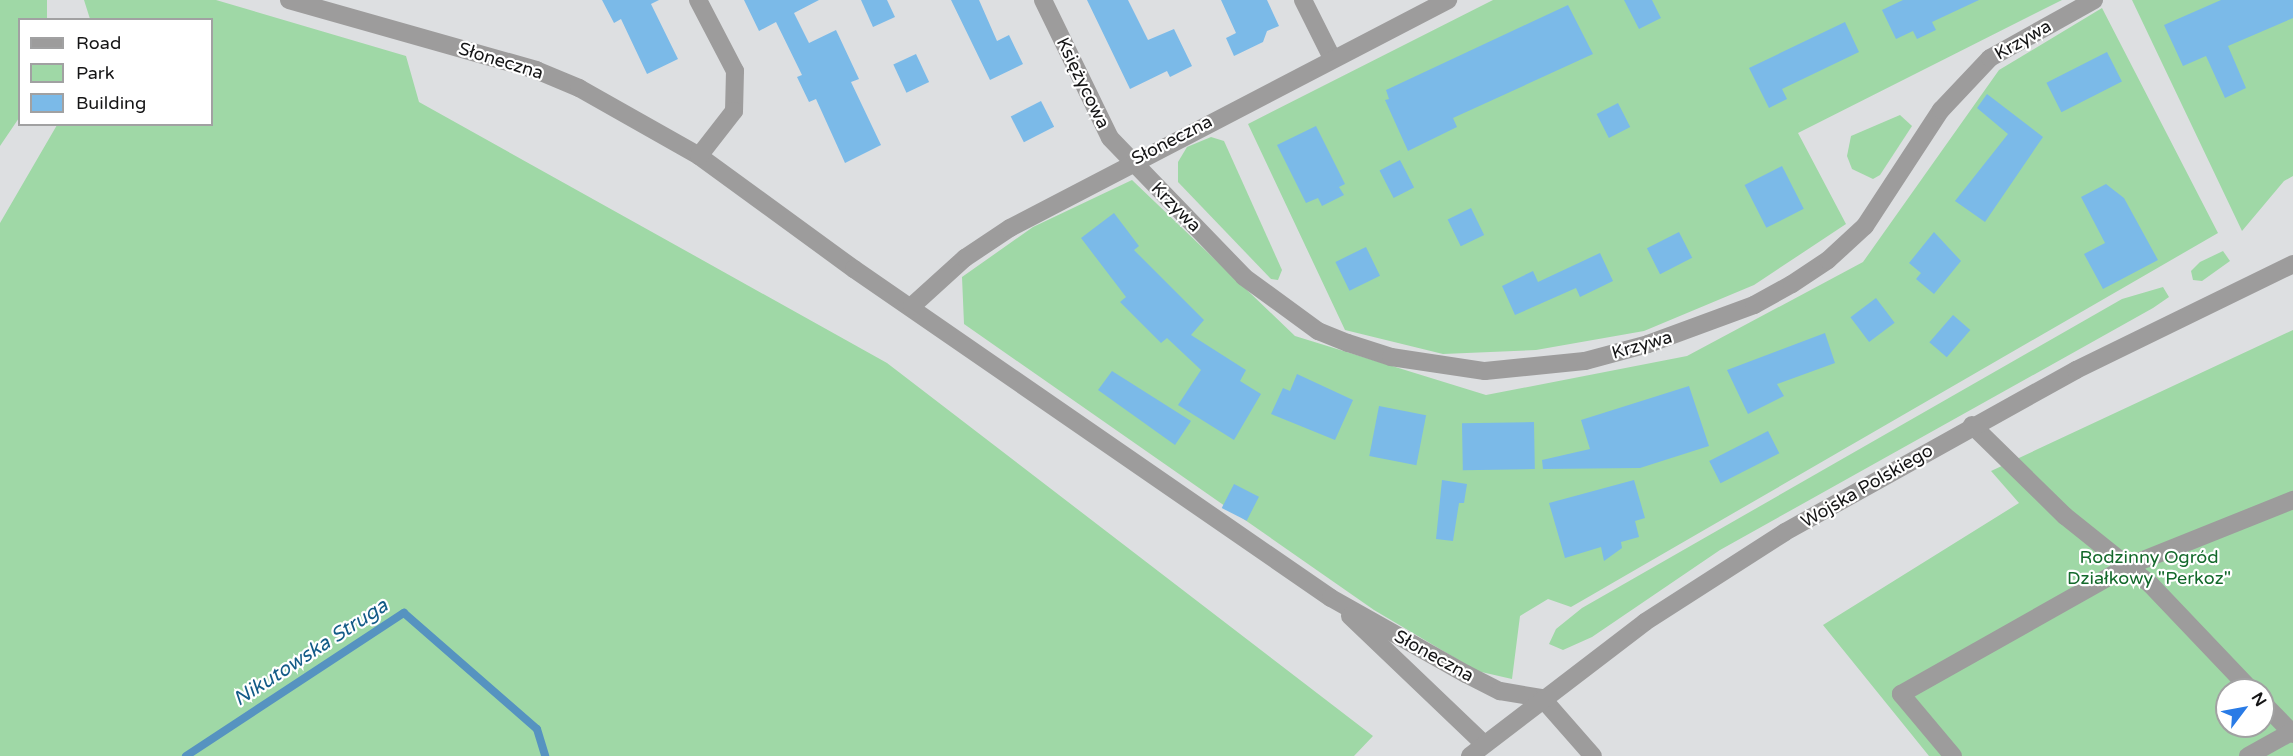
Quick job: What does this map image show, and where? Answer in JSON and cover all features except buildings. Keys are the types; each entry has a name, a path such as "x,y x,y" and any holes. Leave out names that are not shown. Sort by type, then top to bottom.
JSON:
{"street":[{"name":"Słoneczna","path":"289,0 536,70 579,88 699,156 1331,598 1500,691 1542,698"},
{"path":"698,0 735,71 734,111 699,156"},
{"name":"Księżycowa","path":"1043,0 1110,138 1131,162"},
{"path":"1304,0 1332,58"},
{"name":"Słoneczna","path":"912,306 958,264 1010,228 1131,162 1448,0"},
{"name":"Krzywa","path":"1131,162 1244,277 1318,331 1391,357 1465,369 1533,368 1585,361 1648,344 1754,305 1828,260 1865,226 1941,110 1990,58 2094,0"},
{"name":"Wojska Polskiego","path":"1477,750 1542,698 1645,622 1776,538 1972,426 2293,264"},
{"path":"1972,426 2065,516 2127,567 2239,678"},
{"path":"1953,756 1901,694 2127,567 2293,500"},
{"name":"Słoneczna","path":"1331,598 1477,750"},
{"path":"1542,698 1593,756"},
{"path":"2248,756 2292,732 2275,715"}],"green space":[{"path":"0,0 47,0 47,18 18,18 18,119 0,146"},
{"path":"84,0 216,0 406,56 419,102 887,363 1373,736 1354,756 0,756 0,223 56,126 213,126 213,18 90,18"},
{"path":"1493,0 2062,0 1798,133 1846,224 1754,285 1644,331 1536,350 1443,354 1345,330 1248,124"},
{"path":"2132,0 2293,0 2293,176 2284,181 2242,231"},
{"path":"2102,8 2218,233 1571,607 1548,599 1520,616 1512,679 1477,671 1374,610 964,324 962,277 1033,227 1132,180 1295,336 1486,395 1687,356 1863,262 1999,70"},
{"path":"1900,115 1912,126 1880,175 1873,179 1852,169 1847,156 1851,136"},
{"path":"1211,137 1224,141 1282,270 1278,280 1271,279 1178,182 1178,162 1187,147"},
{"path":"2223,251 2230,261 2202,281 2193,280 2191,271 2200,262"},
{"path":"2163,287 2169,297 2153,308 1720,550 1592,637 1563,650 1549,644 1556,629 1582,608 2122,299"},
{"name":"Rodzinny Ogród Działkowy \"Perkoz\"","path":"2293,330 2293,756 1929,756 1823,625 2019,503 1991,471"}],"waterway":[{"name":"Nikutowska Struga","path":"186,756 404,613 537,729 545,756"}]}
